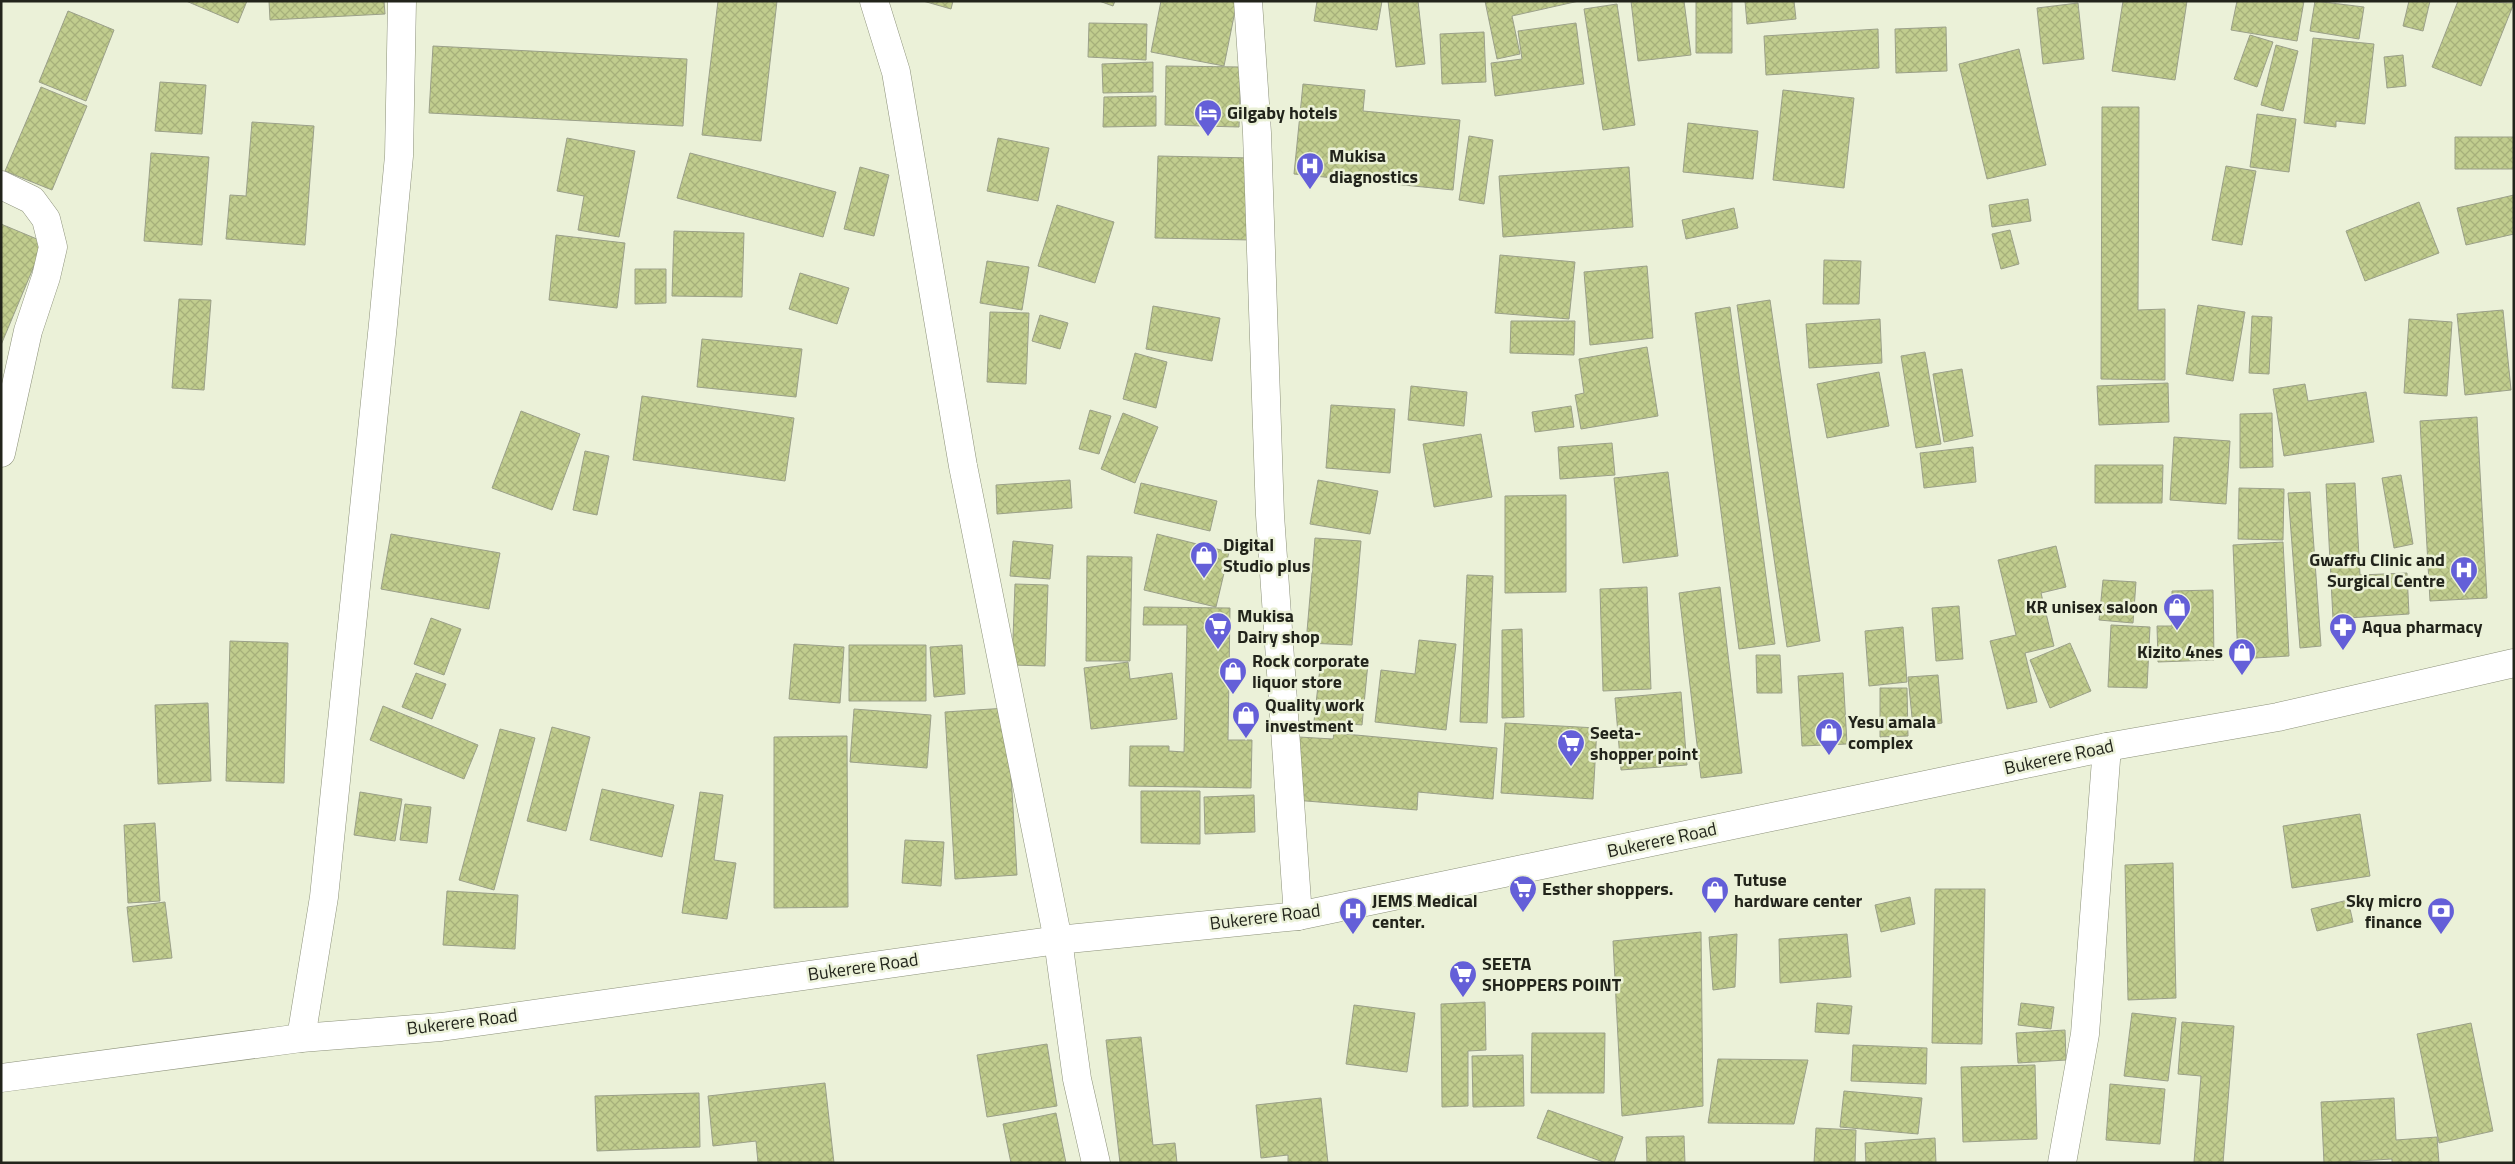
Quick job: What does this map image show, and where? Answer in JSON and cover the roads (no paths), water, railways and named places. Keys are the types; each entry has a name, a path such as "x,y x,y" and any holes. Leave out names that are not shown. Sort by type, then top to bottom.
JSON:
{"street":[{"path":"301,1038 324,897 383,324 399,156 402,1"},
{"path":"874,1 896,72 963,466 1058,940 1077,1079 1096,1163"},
{"path":"1248,1 1257,133 1270,516 1298,916"},
{"path":"1,185 32,200 46,219 53,247 46,277 28,331 1,453"},
{"name":"Bukerere Road","path":"1,1078 301,1038 441,1027 1058,940 1298,916 2107,746 2278,716 2514,663"},
{"path":"2062,1163 2084,1034 2107,746"}],"place":[{"name":"Gilgaby hotels","path":"1208,137"},
{"name":"Mukisa diagnostics","path":"1310,190"},
{"name":"Digital Studio plus","path":"1204,579"},
{"name":"Gwaffu Clinic and Surgical Centre","path":"2464,594"},
{"name":"KR unisex saloon","path":"2177,631"},
{"name":"Mukisa Dairy shop","path":"1218,650"},
{"name":"Aqua pharmacy","path":"2343,651"},
{"name":"Kizito 4nes","path":"2242,676"},
{"name":"Rock corporate liquor store","path":"1233,695"},
{"name":"Quality work investment","path":"1246,739"},
{"name":"Yesu amala complex","path":"1829,756"},
{"name":"Seeta- shopper point","path":"1571,767"},
{"name":"Esther shoppers.","path":"1523,913"},
{"name":"Tutuse hardware center","path":"1715,914"},
{"name":"JEMS Medical center.","path":"1353,935"},
{"name":"Sky micro finance","path":"2441,935"},
{"name":"SEETA SHOPPERS POINT","path":"1463,998"}]}
